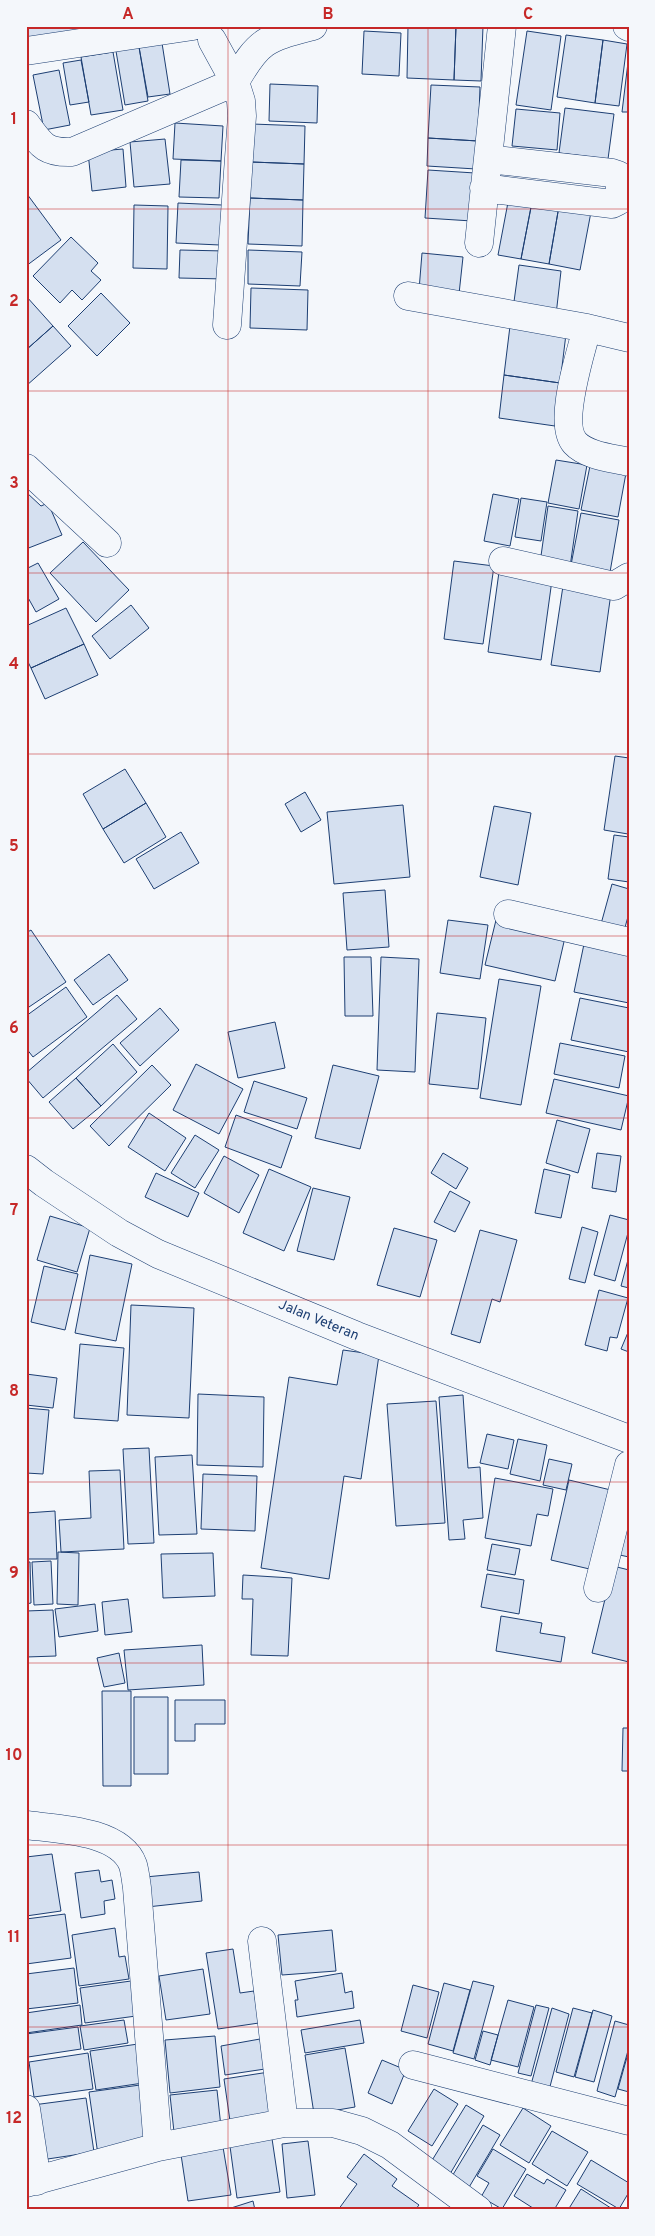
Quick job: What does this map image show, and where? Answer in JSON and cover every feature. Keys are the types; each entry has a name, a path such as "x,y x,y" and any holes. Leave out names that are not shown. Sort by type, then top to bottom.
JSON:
{"main road":[{"path":"26,124 39,142 48,150 60,153 72,152 235,82 248,59 260,45 273,36 313,26"},
{"path":"479,243 502,26"},
{"path":"26,51 202,33 235,82 241,101 242,116 227,325"},
{"path":"484,188 612,204 618,201 621,180 618,175 612,173 488,158"},
{"path":"408,296 587,328 629,338"},
{"path":"587,328 569,406 569,429 576,444 585,450 629,462"},
{"path":"26,468 107,543"},
{"path":"503,561 614,586 629,577"},
{"path":"508,914 629,942"},
{"name":"Jalan Veteran","path":"26,1169 119,1233 158,1254 374,1342 629,1439"},
{"path":"598,1588 629,1465"},
{"path":"26,1825 96,1835 118,1846 132,1864 137,1888 158,2147"},
{"path":"262,1942 284,2123"},
{"path":"413,2065 629,2121"},
{"path":"26,2109 32,2182 158,2147 284,2123 333,2123 362,2131 390,2145 478,2210"}],"building":[{"path":"27,26 108,26 29,38"},
{"path":"408,26 456,26 454,80 407,78"},
{"path":"456,26 483,26 481,81 454,80"},
{"path":"364,31 401,33 399,76 362,74"},
{"path":"527,31 561,36 551,110 516,105"},
{"path":"566,35 603,40 595,103 557,97"},
{"path":"603,40 627,44 619,106 595,103"},
{"path":"162,43 170,94 148,97 139,47"},
{"path":"139,47 148,101 125,105 116,51"},
{"path":"113,52 123,110 91,115 81,57"},
{"path":"629,54 629,112 622,112"},
{"path":"81,60 89,102 70,105 63,63"},
{"path":"59,70 70,125 44,130 33,75"},
{"path":"270,84 318,86 317,123 269,121"},
{"path":"431,85 480,87 478,141 428,138"},
{"path":"565,108 614,114 608,159 559,153"},
{"path":"516,109 560,113 557,150 512,146"},
{"path":"175,123 223,126 221,161 173,159"},
{"path":"252,124 305,126 304,164 251,162"},
{"path":"428,138 478,141 476,169 427,166"},
{"path":"165,139 170,184 134,187 130,142"},
{"path":"123,149 126,187 92,191 88,152"},
{"path":"181,160 221,161 219,198 179,197"},
{"path":"251,162 304,164 303,200 250,198"},
{"path":"428,170 475,173 472,221 425,218"},
{"path":"26,194 61,240 26,266"},
{"path":"509,197 532,202 521,259 498,255"},
{"path":"250,198 303,200 302,246 248,244"},
{"path":"532,202 559,206 549,264 521,259"},
{"path":"178,203 222,205 220,245 176,243"},
{"path":"134,205 168,206 167,269 133,268"},
{"path":"559,206 591,212 580,270 549,264"},
{"path":"71,237 98,263 91,271 101,280 82,300 72,290 60,303 33,276"},
{"path":"180,250 225,251 225,279 179,278"},
{"path":"248,250 302,252 300,286 248,284"},
{"path":"422,253 463,257 459,294 419,290"},
{"path":"519,265 561,271 556,315 513,309"},
{"path":"251,288 308,290 307,330 250,328"},
{"path":"101,293 130,323 97,356 68,326"},
{"path":"26,296 53,326 26,350"},
{"path":"53,326 71,346 26,386 26,350"},
{"path":"510,326 566,334 560,383 504,375"},
{"path":"504,375 560,383 555,426 499,418"},
{"path":"556,460 587,465 579,509 548,503"},
{"path":"590,466 626,473 618,517 581,510"},
{"path":"26,492 41,506 48,503 62,535 26,549"},
{"path":"493,494 519,499 510,546 484,541"},
{"path":"521,498 547,502 541,541 515,537"},
{"path":"548,506 578,511 570,567 540,563"},
{"path":"581,513 619,520 609,578 570,570"},
{"path":"83,542 129,590 96,622 50,573"},
{"path":"454,561 494,566 483,644 444,639"},
{"path":"38,563 59,599 36,612 26,594 26,569"},
{"path":"499,572 552,580 541,660 488,652"},
{"path":"563,586 611,593 600,672 551,665"},
{"path":"131,605 149,628 110,659 92,636"},
{"path":"66,608 84,644 31,668 26,658 26,626"},
{"path":"84,644 98,675 45,699 31,668"},
{"path":"615,756 629,758 628,834 604,830"},
{"path":"125,769 146,803 103,829 83,794"},
{"path":"305,792 321,820 301,832 285,804"},
{"path":"146,803 166,837 124,863 103,829"},
{"path":"403,805 410,877 334,884 327,812"},
{"path":"494,806 531,813 518,885 480,877"},
{"path":"181,832 199,863 154,889 136,859"},
{"path":"614,835 629,837 629,882 608,879"},
{"path":"612,884 629,889 629,913 624,931 601,924"},
{"path":"385,890 389,947 347,950 343,893"},
{"path":"497,916 566,933 555,981 485,965"},
{"path":"448,920 488,925 480,979 440,973"},
{"path":"31,930 66,982 26,1009 26,933"},
{"path":"584,944 629,953 629,1003 574,992"},
{"path":"109,954 128,980 93,1005 74,980"},
{"path":"344,957 371,957 373,1016 345,1016"},
{"path":"381,957 419,959 415,1072 377,1070"},
{"path":"499,979 541,986 521,1105 480,1098"},
{"path":"66,987 87,1017 33,1057 26,1048 26,1016"},
{"path":"117,995 137,1019 43,1098 26,1078 26,1073"},
{"path":"580,998 629,1008 629,1052 571,1040"},
{"path":"160,1008 179,1030 140,1066 120,1043"},
{"path":"437,1013 486,1018 478,1089 429,1084"},
{"path":"275,1022 285,1068 238,1078 228,1032"},
{"path":"560,1043 625,1056 619,1088 554,1074"},
{"path":"113,1044 137,1072 101,1106 76,1078"},
{"path":"196,1064 243,1089 219,1134 173,1110"},
{"path":"152,1065 171,1085 109,1146 90,1126"},
{"path":"333,1065 379,1076 360,1149 315,1138"},
{"path":"76,1078 101,1106 73,1129 49,1102"},
{"path":"554,1079 629,1096 621,1130 546,1113"},
{"path":"254,1081 307,1098 297,1129 244,1112"},
{"path":"149,1113 186,1138 165,1171 128,1147"},
{"path":"236,1115 292,1136 281,1168 225,1147"},
{"path":"557,1120 590,1129 578,1173 546,1163"},
{"path":"195,1135 219,1150 195,1188 171,1173"},
{"path":"443,1153 468,1168 456,1189 431,1173"},
{"path":"597,1153 621,1156 616,1192 592,1188"},
{"path":"224,1156 259,1175 239,1213 204,1193"},
{"path":"269,1169 311,1187 284,1251 243,1233"},
{"path":"544,1169 570,1175 561,1218 535,1213"},
{"path":"156,1173 199,1193 188,1217 145,1197"},
{"path":"313,1188 350,1197 334,1260 297,1251"},
{"path":"450,1191 470,1202 455,1232 434,1222"},
{"path":"610,1215 629,1220 629,1229 615,1281 594,1275"},
{"path":"50,1216 90,1228 77,1272 37,1260"},
{"path":"582,1227 598,1232 585,1283 569,1279"},
{"path":"394,1228 437,1240 420,1297 377,1285"},
{"path":"480,1230 517,1240 500,1302 492,1299 480,1343 451,1334"},
{"path":"90,1255 132,1264 116,1341 75,1333"},
{"path":"629,1256 629,1288 621,1286"},
{"path":"44,1266 78,1274 65,1330 31,1322"},
{"path":"599,1290 628,1298 617,1338 610,1337 607,1351 585,1345"},
{"path":"131,1305 194,1308 189,1418 127,1415"},
{"path":"629,1330 629,1352 621,1349"},
{"path":"80,1344 124,1348 118,1421 74,1418"},
{"path":"343,1350 379,1355 361,1479 344,1476 329,1579 261,1568 289,1377 337,1385"},
{"path":"26,1374 57,1378 53,1408 26,1405"},
{"path":"198,1394 264,1397 263,1467 197,1465"},
{"path":"463,1395 468,1468 480,1467 483,1518 463,1520 465,1539 449,1540 439,1397"},
{"path":"436,1401 445,1523 396,1526 387,1404"},
{"path":"26,1408 49,1410 43,1474 26,1473"},
{"path":"487,1434 514,1440 508,1469 480,1463"},
{"path":"518,1439 547,1445 540,1481 510,1474"},
{"path":"149,1448 154,1543 128,1544 123,1449"},
{"path":"192,1455 197,1534 159,1535 155,1457"},
{"path":"549,1459 572,1464 566,1490 543,1485"},
{"path":"120,1470 124,1549 61,1552 59,1520 91,1518 89,1471"},
{"path":"203,1474 257,1476 255,1531 201,1529"},
{"path":"495,1478 553,1489 548,1516 537,1514 531,1546 485,1538"},
{"path":"569,1480 615,1491 598,1571 551,1560"},
{"path":"629,1489 629,1557 615,1554"},
{"path":"55,1511 57,1559 26,1559 26,1513"},
{"path":"492,1544 520,1549 515,1575 487,1570"},
{"path":"58,1552 79,1553 78,1605 57,1604"},
{"path":"213,1553 215,1596 163,1598 161,1554"},
{"path":"51,1561 53,1604 34,1605 32,1562"},
{"path":"26,1562 30,1562 31,1603 26,1604"},
{"path":"613,1566 629,1570 629,1662 592,1653"},
{"path":"487,1574 524,1580 519,1614 481,1607"},
{"path":"243,1575 292,1578 288,1656 251,1655 253,1599 242,1599"},
{"path":"128,1599 132,1632 105,1635 102,1602"},
{"path":"95,1604 98,1631 59,1637 55,1609"},
{"path":"53,1610 56,1656 26,1657 26,1611"},
{"path":"501,1616 542,1623 540,1633 565,1637 561,1662 496,1651"},
{"path":"202,1645 204,1685 128,1690 124,1650"},
{"path":"119,1653 125,1683 104,1687 97,1658"},
{"path":"102,1691 131,1691 131,1786 103,1786"},
{"path":"134,1697 168,1697 168,1774 134,1774"},
{"path":"175,1700 225,1700 225,1724 195,1724 195,1741 175,1741"},
{"path":"623,1728 629,1728 629,1771 622,1771"},
{"path":"52,1854 61,1911 26,1916 26,1857"},
{"path":"99,1870 101,1882 112,1880 115,1899 104,1901 105,1914 81,1918 75,1873"},
{"path":"199,1872 202,1901 147,1907 145,1877"},
{"path":"65,1914 71,1958 26,1964 26,1919"},
{"path":"115,1928 119,1957 125,1956 129,1979 79,1986 72,1935"},
{"path":"332,1930 336,1971 282,1975 278,1935"},
{"path":"233,1949 240,1993 254,1991 259,2023 218,2029 206,1953"},
{"path":"74,1968 78,2003 26,2009 26,1974"},
{"path":"203,1969 210,2014 166,2020 159,1976"},
{"path":"342,1973 345,1993 352,1991 354,2008 297,2017 295,2000 298,2000 295,1981"},
{"path":"131,1981 136,2016 85,2023 80,1988"},
{"path":"473,1981 494,1986 474,2059 453,2053"},
{"path":"444,1983 470,1990 453,2051 428,2044"},
{"path":"413,1985 439,1992 427,2038 401,2031"},
{"path":"508,2000 534,2007 518,2067 491,2060"},
{"path":"80,2005 82,2025 26,2033 26,2013"},
{"path":"536,2005 549,2008 531,2076 518,2073"},
{"path":"552,2008 569,2014 547,2098 529,2092"},
{"path":"573,2008 592,2013 574,2077 556,2072"},
{"path":"593,2010 612,2016 594,2082 575,2077"},
{"path":"124,2020 128,2043 84,2050 80,2026"},
{"path":"360,2020 364,2043 305,2053 301,2030"},
{"path":"615,2021 629,2025 629,2047 615,2097 597,2091"},
{"path":"78,2027 81,2049 28,2057 26,2034"},
{"path":"483,2031 498,2035 490,2065 475,2060"},
{"path":"215,2036 220,2087 170,2093 165,2040"},
{"path":"260,2039 265,2069 225,2075 221,2046"},
{"path":"138,2044 143,2083 96,2090 90,2051"},
{"path":"345,2048 355,2107 314,2114 305,2055"},
{"path":"629,2050 629,2092 618,2089"},
{"path":"88,2053 93,2089 34,2097 29,2062"},
{"path":"382,2060 406,2070 392,2104 368,2093"},
{"path":"269,2072 277,2121 231,2128 224,2079"},
{"path":"140,2085 149,2147 98,2155 89,2092"},
{"path":"434,2089 458,2104 432,2146 408,2131"},
{"path":"217,2090 221,2127 174,2132 170,2095"},
{"path":"86,2098 94,2152 41,2160 33,2105"},
{"path":"466,2105 484,2116 450,2174 431,2162"},
{"path":"523,2108 551,2126 529,2163 500,2145"},
{"path":"483,2125 500,2135 468,2189 451,2178"},
{"path":"552,2131 588,2152 567,2186 532,2164"},
{"path":"271,2132 280,2192 237,2198 229,2139"},
{"path":"222,2141 231,2195 188,2201 180,2148"},
{"path":"308,2141 315,2195 287,2198 282,2144"},
{"path":"493,2149 526,2169 502,2209 481,2197 489,2183 477,2176"},
{"path":"364,2154 397,2179 392,2186 419,2205 415,2210 338,2210 357,2184 347,2177"},
{"path":"591,2160 629,2183 629,2192 619,2209 577,2184"},
{"path":"527,2174 544,2184 547,2179 566,2190 554,2210 536,2210 514,2196"},
{"path":"581,2189 614,2210 568,2210"},
{"path":"253,2201 255,2210 228,2210 228,2209"}]}
